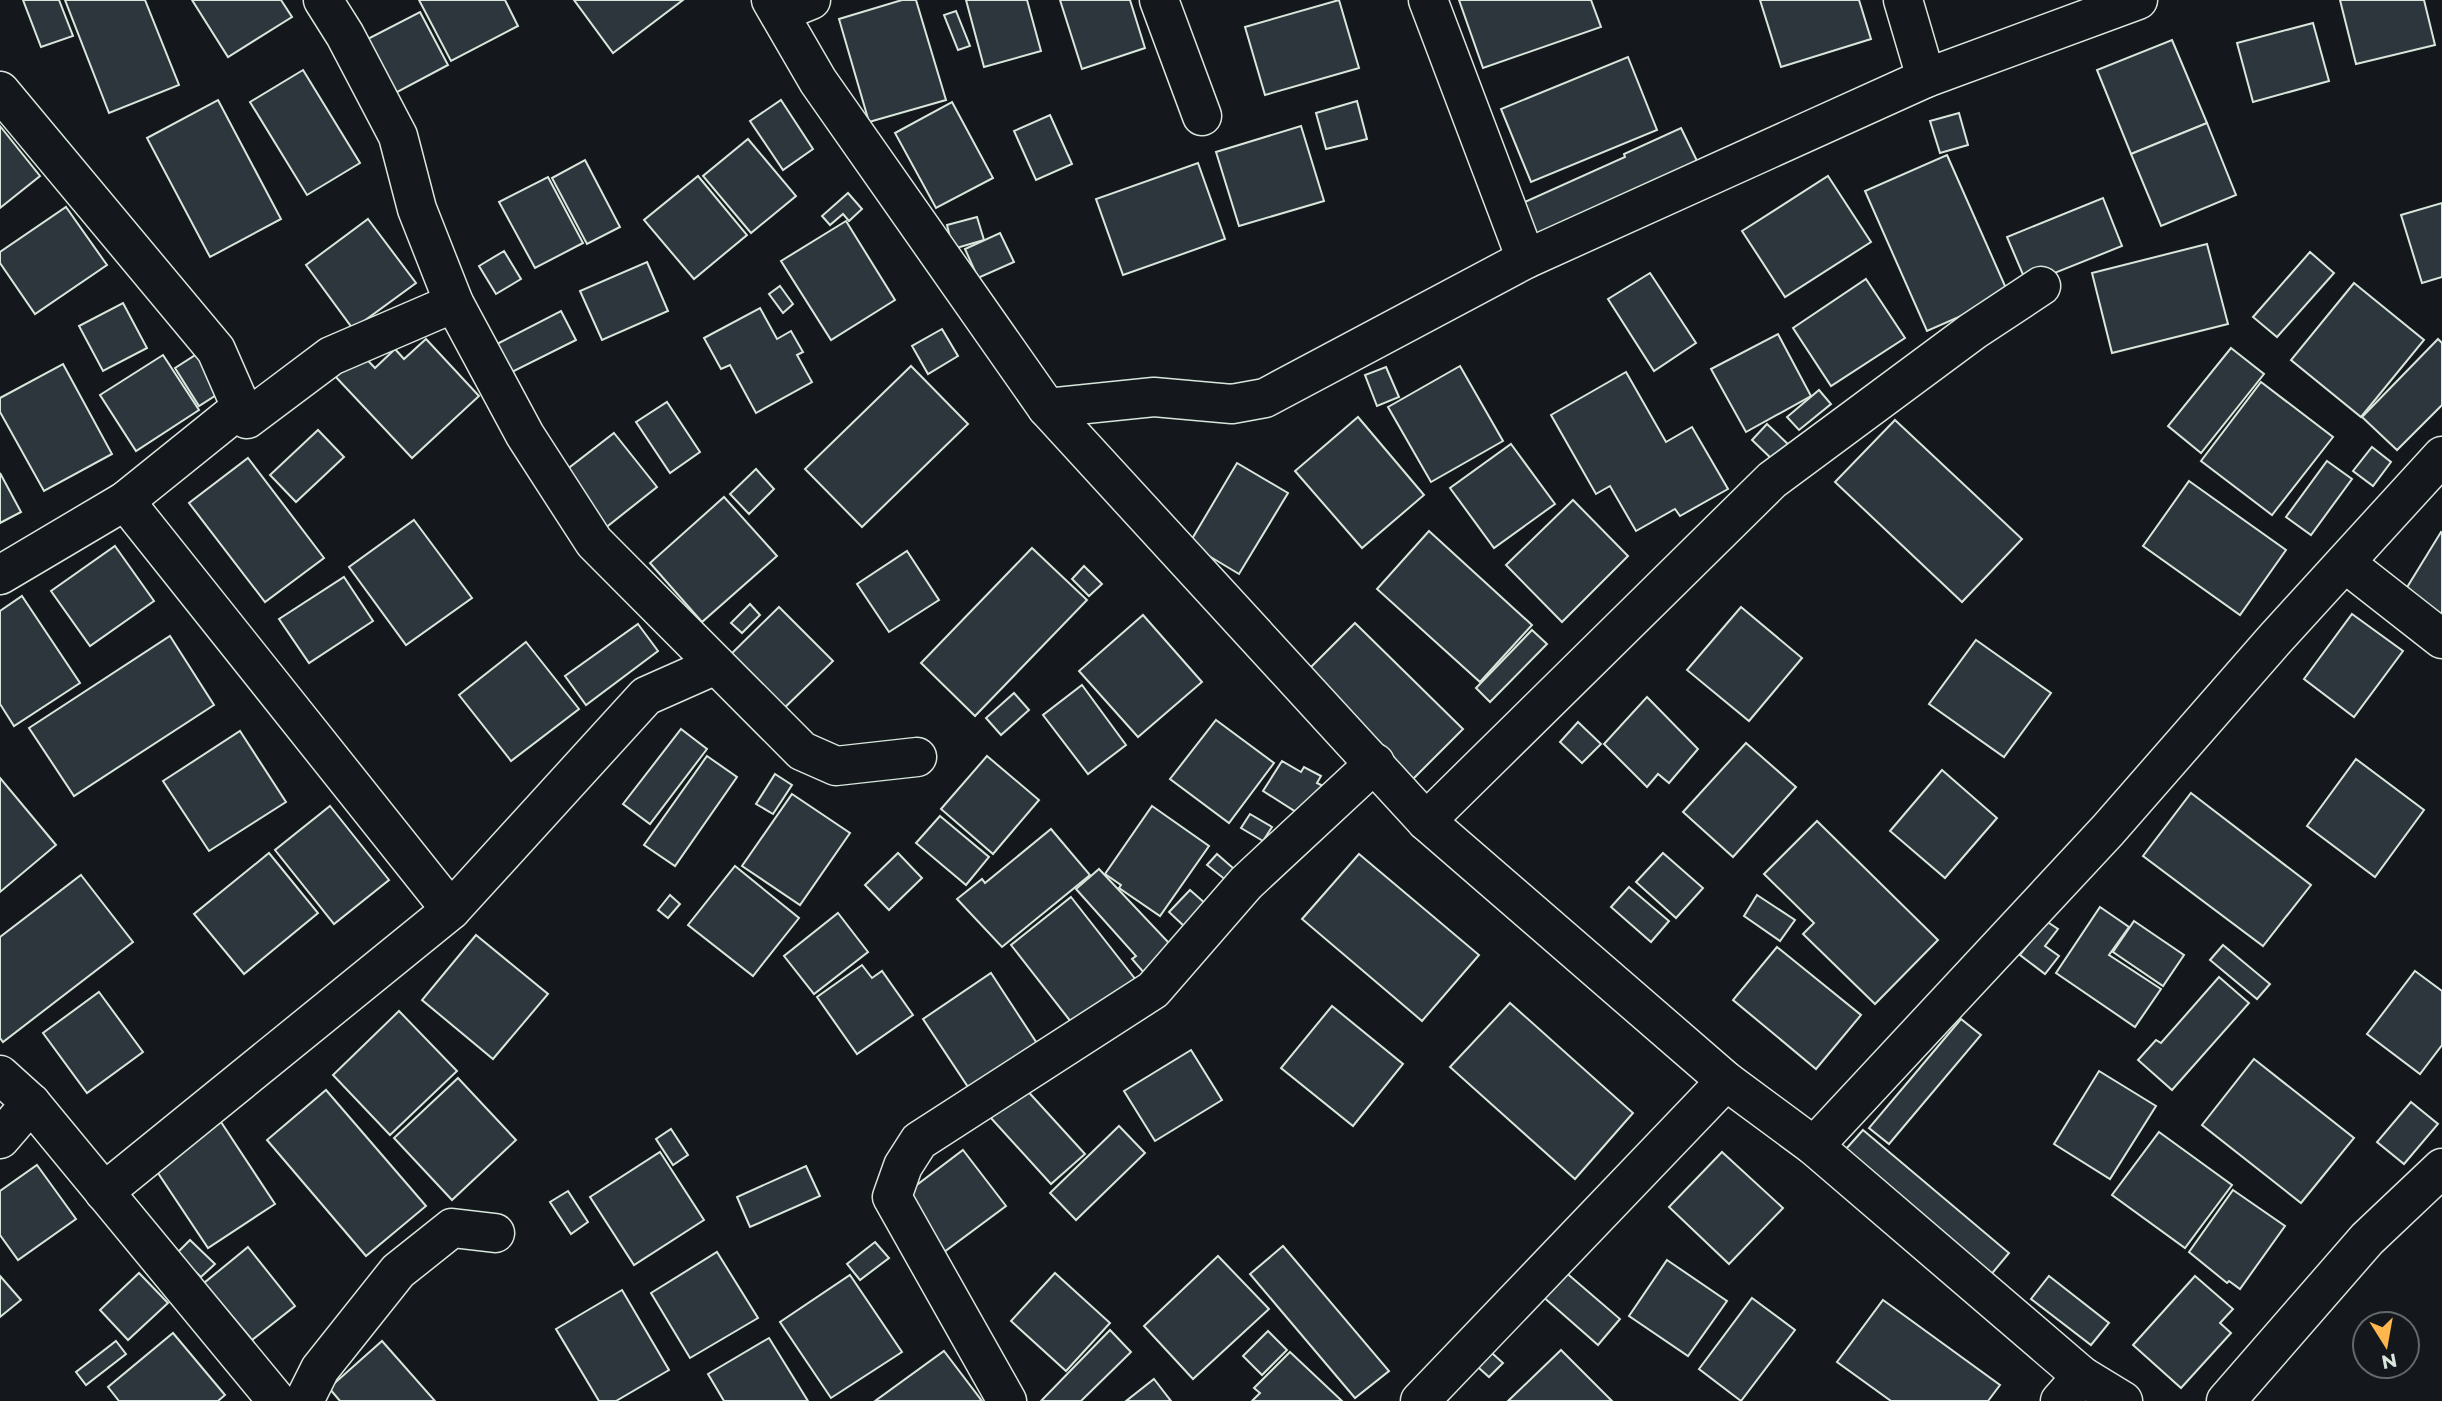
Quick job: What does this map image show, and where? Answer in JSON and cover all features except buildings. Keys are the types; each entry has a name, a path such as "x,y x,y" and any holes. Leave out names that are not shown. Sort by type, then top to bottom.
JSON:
{"street":[{"path":"323,0 345,34 398,136 417,209 454,303 525,435 594,542 802,751 836,766 917,757"},
{"path":"1159,0 1202,116"},
{"path":"1428,0 1526,259"},
{"path":"1903,0 1926,78"},
{"path":"1047,408 1154,397 1231,404 1265,398 1526,259 1926,78 2138,0"},
{"path":"787,4 818,81 1047,408 1426,821 1726,1081 1814,1146 2071,1388 2123,1401"},
{"path":"0,91 216,349 237,398 238,410 247,419 331,356 454,303"},
{"path":"1426,821 1772,480 1973,331 2041,286"},
{"path":"0,575 125,500 238,410"},
{"path":"1814,1146 2108,830 2442,456"},
{"path":"125,500 451,910"},
{"path":"2345,563 2442,639"},
{"path":"104,1192 451,910 646,696 716,665"},
{"path":"1007,1401 892,1197 903,1166 919,1140 1153,990 1246,883 1375,764"},
{"path":"0,1075 31,1103 278,1401"},
{"path":"1420,1401 1726,1081"},
{"path":"0,1139 31,1103"},
{"path":"2226,1401 2367,1239 2442,1168"},
{"path":"304,1401 320,1369 398,1271 452,1228 495,1233"}]}
